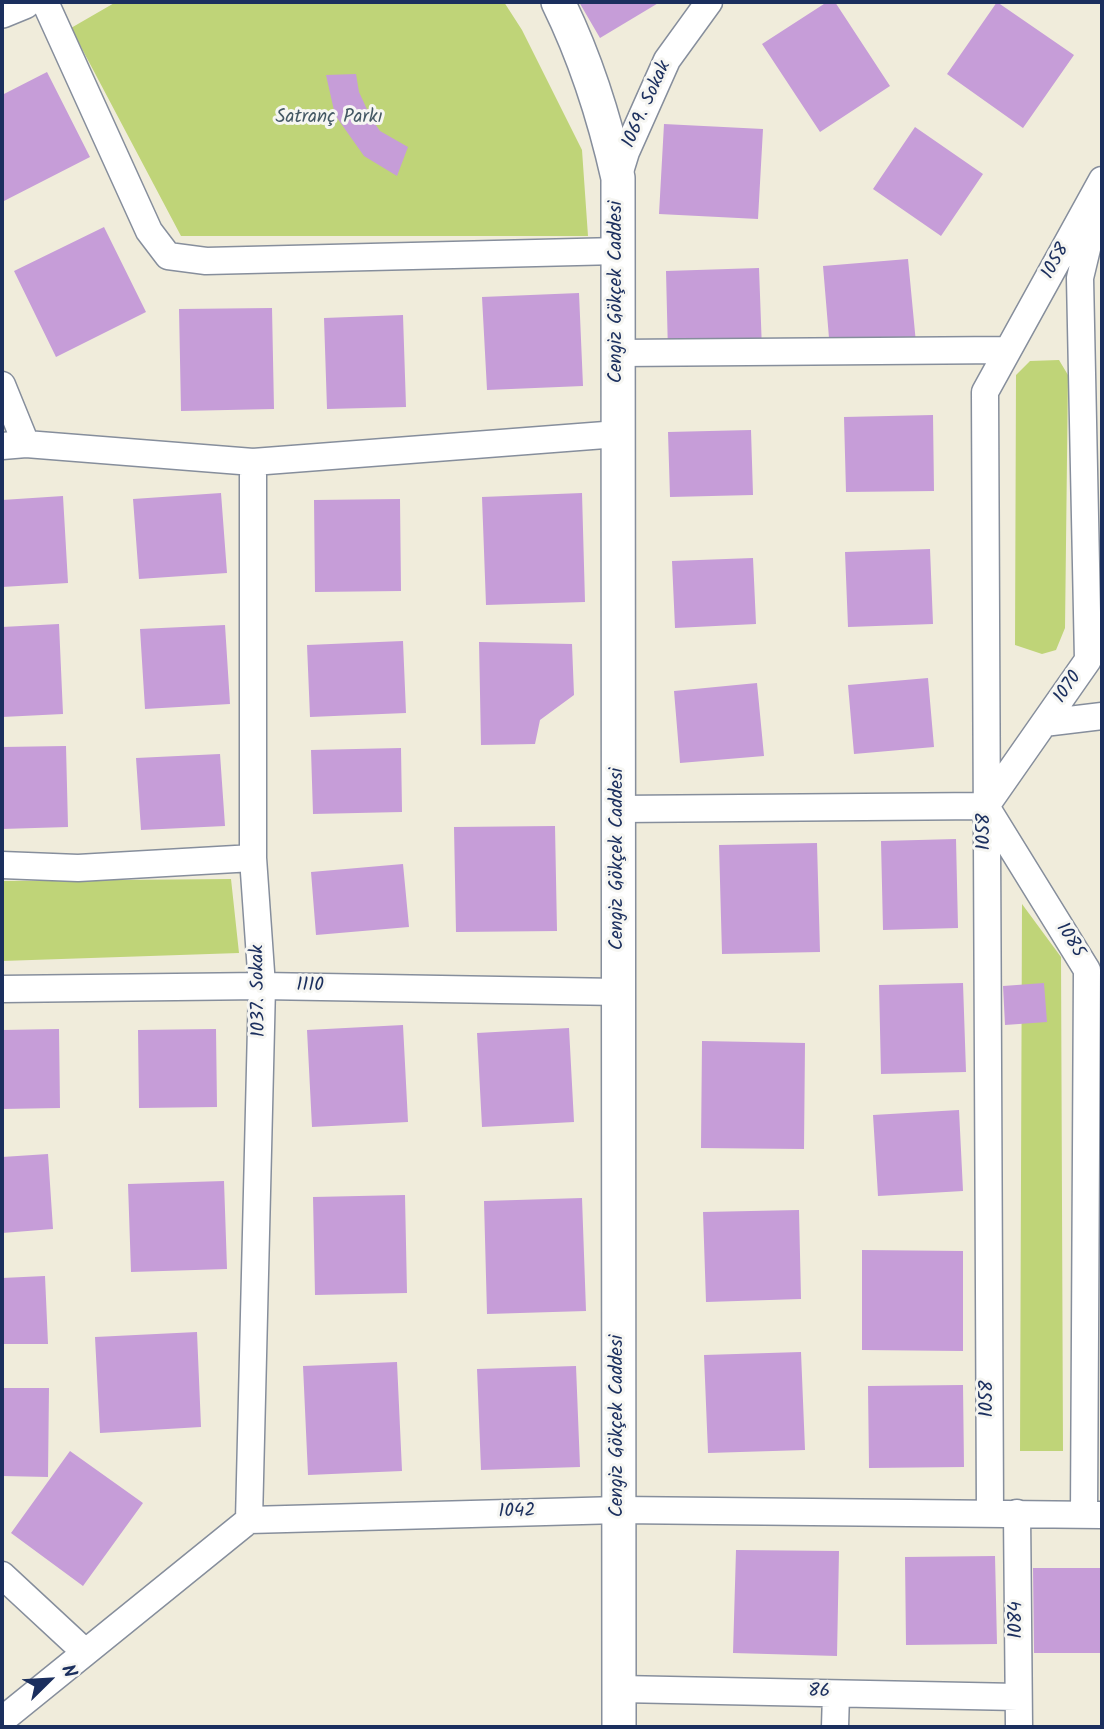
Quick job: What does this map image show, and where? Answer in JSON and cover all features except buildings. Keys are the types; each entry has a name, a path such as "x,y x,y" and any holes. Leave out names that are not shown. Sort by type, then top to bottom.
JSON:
{"street":[{"path":"45,2 149,231 168,256 205,261 618,251"},
{"name":"Cengiz Gökçek Caddesi","path":"558,2 584,55 606,122 618,178 619,1727"},
{"name":"1069. Sokak","path":"618,178 667,60 709,2"},
{"name":"1058","path":"990,1513 985,392 1102,183"},
{"name":"1070","path":"986,806 1088,660 1080,278 1102,183"},
{"path":"618,354 1008,350"},
{"path":"2,385 14,445 253,462 618,434"},
{"name":"1037. Sokak","path":"249,1520 262,986 253,858 253,462"},
{"path":"1044,723 1102,716"},
{"path":"619,809 986,806"},
{"name":"1085","path":"986,806 1095,970 1093,1515"},
{"path":"2,865 78,868 253,858"},
{"name":"1110","path":"2,989 262,986 619,992"},
{"name":"1042","path":"249,1520 619,1510 1093,1515"},
{"name":"1084","path":"1017,1513 1018,1727"},
{"path":"2,1720 249,1520"},
{"path":"2,1575 85,1652"},
{"name":"86","path":"620,1689 1018,1697"},
{"path":"835,1727 836,1694"}],"green space":[{"name":"Satranç Parkı","path":"116,2 504,2 522,30 582,150 588,236 181,236 71,28"},
{"path":"1059,360 1068,375 1065,628 1056,650 1042,654 1015,645 1016,375 1030,361"},
{"path":"231,879 239,953 2,961 2,881"},
{"path":"1022,904 1061,957 1063,1451 1020,1451"}]}
